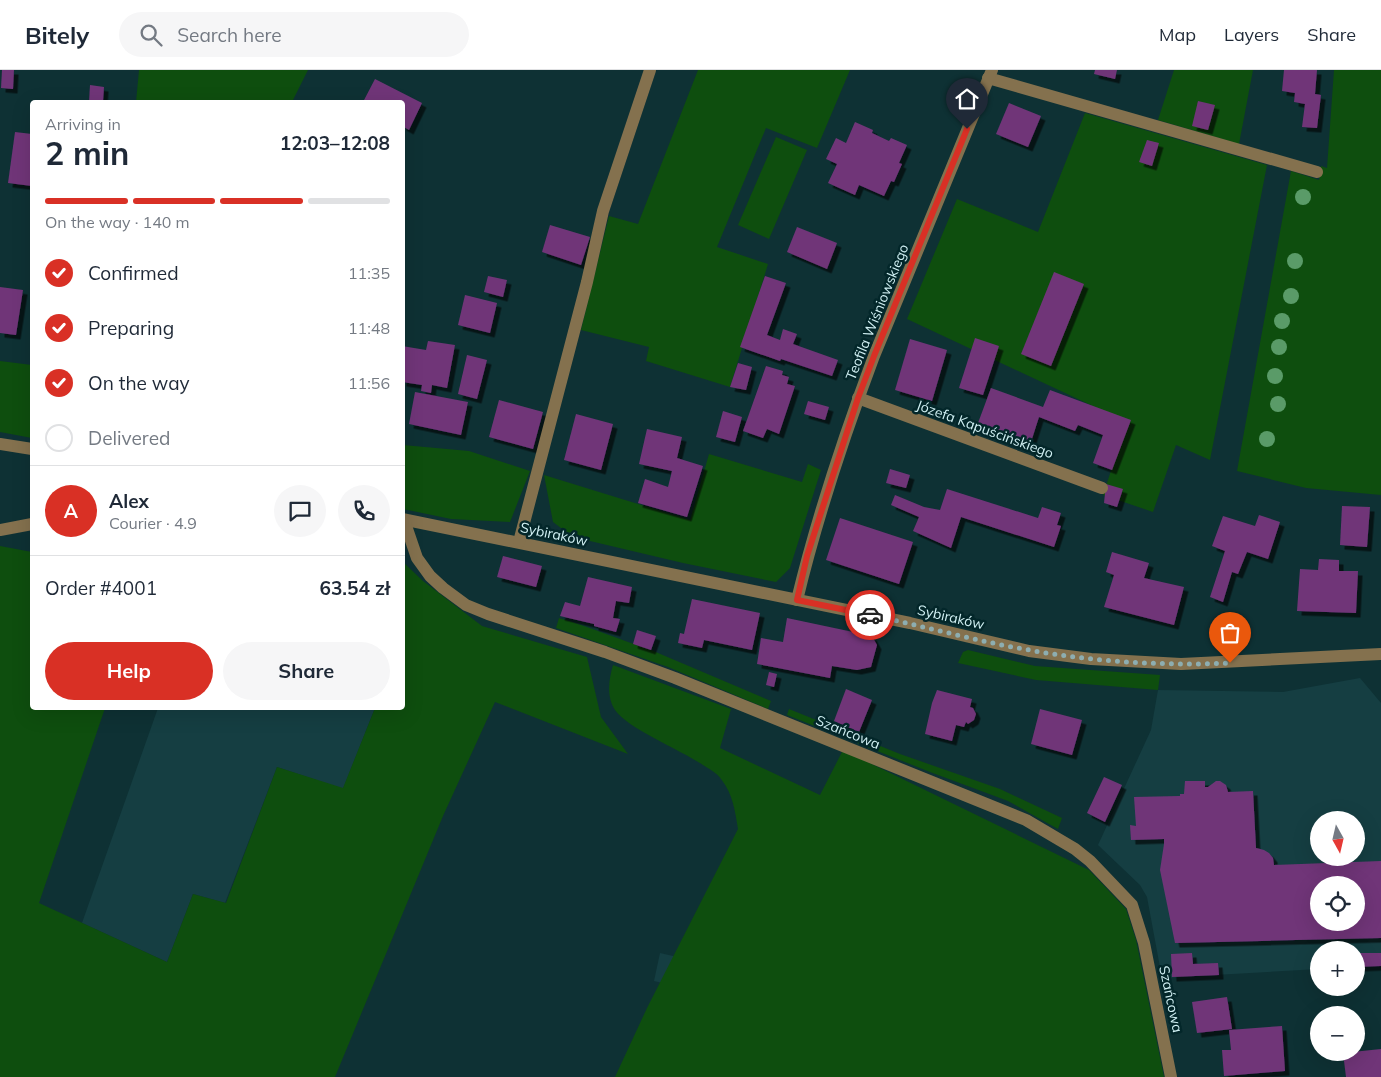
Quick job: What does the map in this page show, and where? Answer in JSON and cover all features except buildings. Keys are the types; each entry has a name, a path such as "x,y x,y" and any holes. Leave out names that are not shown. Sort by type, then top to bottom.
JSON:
{"street":[{"path":"519,542 587,282 602,212 650,70"},
{"path":"990,74 1317,172"},
{"name":"Teofila Wiśniowskiego","path":"797,600 807,556 858,398 990,74"},
{"name":"Józefa Kapuścińskiego","path":"858,398 1102,488"},
{"path":"0,444 30,450"},
{"name":"Sybiraków","path":"405,520 519,542 1029,650 1091,659 1181,664 1381,654"},
{"path":"0,530 30,524"},
{"name":"Szańcowa","path":"405,525 417,558 426,570 443,588 466,605 675,678 1026,820 1075,849 1090,861 1132,905 1144,943 1171,1077"}],"shaded area":[{"path":"1360,678 1381,703 1381,966 1365,967 1365,941 1310,941 1310,970 1162,978 1147,897 1140,885 1098,845 1151,730 1158,690 1283,692"},
{"path":"157,710 374,710 343,789 277,767 225,903 193,894 167,962 82,923"},
{"path":"660,953 686,959 679,987 654,981"}],"green space":[{"path":"139,70 308,70 293,100 136,100"},
{"path":"698,70 850,70 817,148 766,128 717,247 768,264 730,387 646,361 649,347 581,330 609,216 638,224"},
{"path":"1174,70 1253,70 1239,144 1158,120"},
{"path":"1334,70 1381,70 1381,495 1306,488 1237,471 1291,171 1319,180 1321,166 1327,168"},
{"path":"1085,113 1267,165 1210,460 1176,445 1153,512 1103,495 1127,422 907,319 957,199 1038,232"},
{"path":"776,137 807,150 769,239 738,225"},
{"path":"0,361 30,365 30,438 0,432"},
{"path":"405,445 469,451 530,471 510,522 451,519 405,509"},
{"path":"709,454 802,482 808,464 821,470 790,568 776,582 683,563 573,537 553,522 544,475 690,520"},
{"path":"0,546 30,552 30,710 104,710 39,903 167,962 193,894 226,903 277,767 343,788 374,710 405,710 405,564 423,581 482,626 587,657 601,717 628,754 495,702 443,816 335,1077 0,1077"},
{"path":"559,618 651,650 771,701 768,709 668,667 556,628"},
{"path":"968,650 1035,666 1160,675 1158,690 1036,680 958,663 963,652"},
{"path":"613,665 731,709 720,748 820,795 843,750 1089,870 1126,909 1136,940 1164,1077 615,1077 647,1008 738,829 731,797 717,775 693,759 631,724 615,710 609,693"},
{"path":"789,709 900,754 1000,789 1062,818 1058,829 1008,801 787,715"}],"way so far":[{"path":"870,615 1045,653 1142,663 1230,663"}],"route":[{"path":"870,615 797,600 807,556 858,398 967,129"}]}
